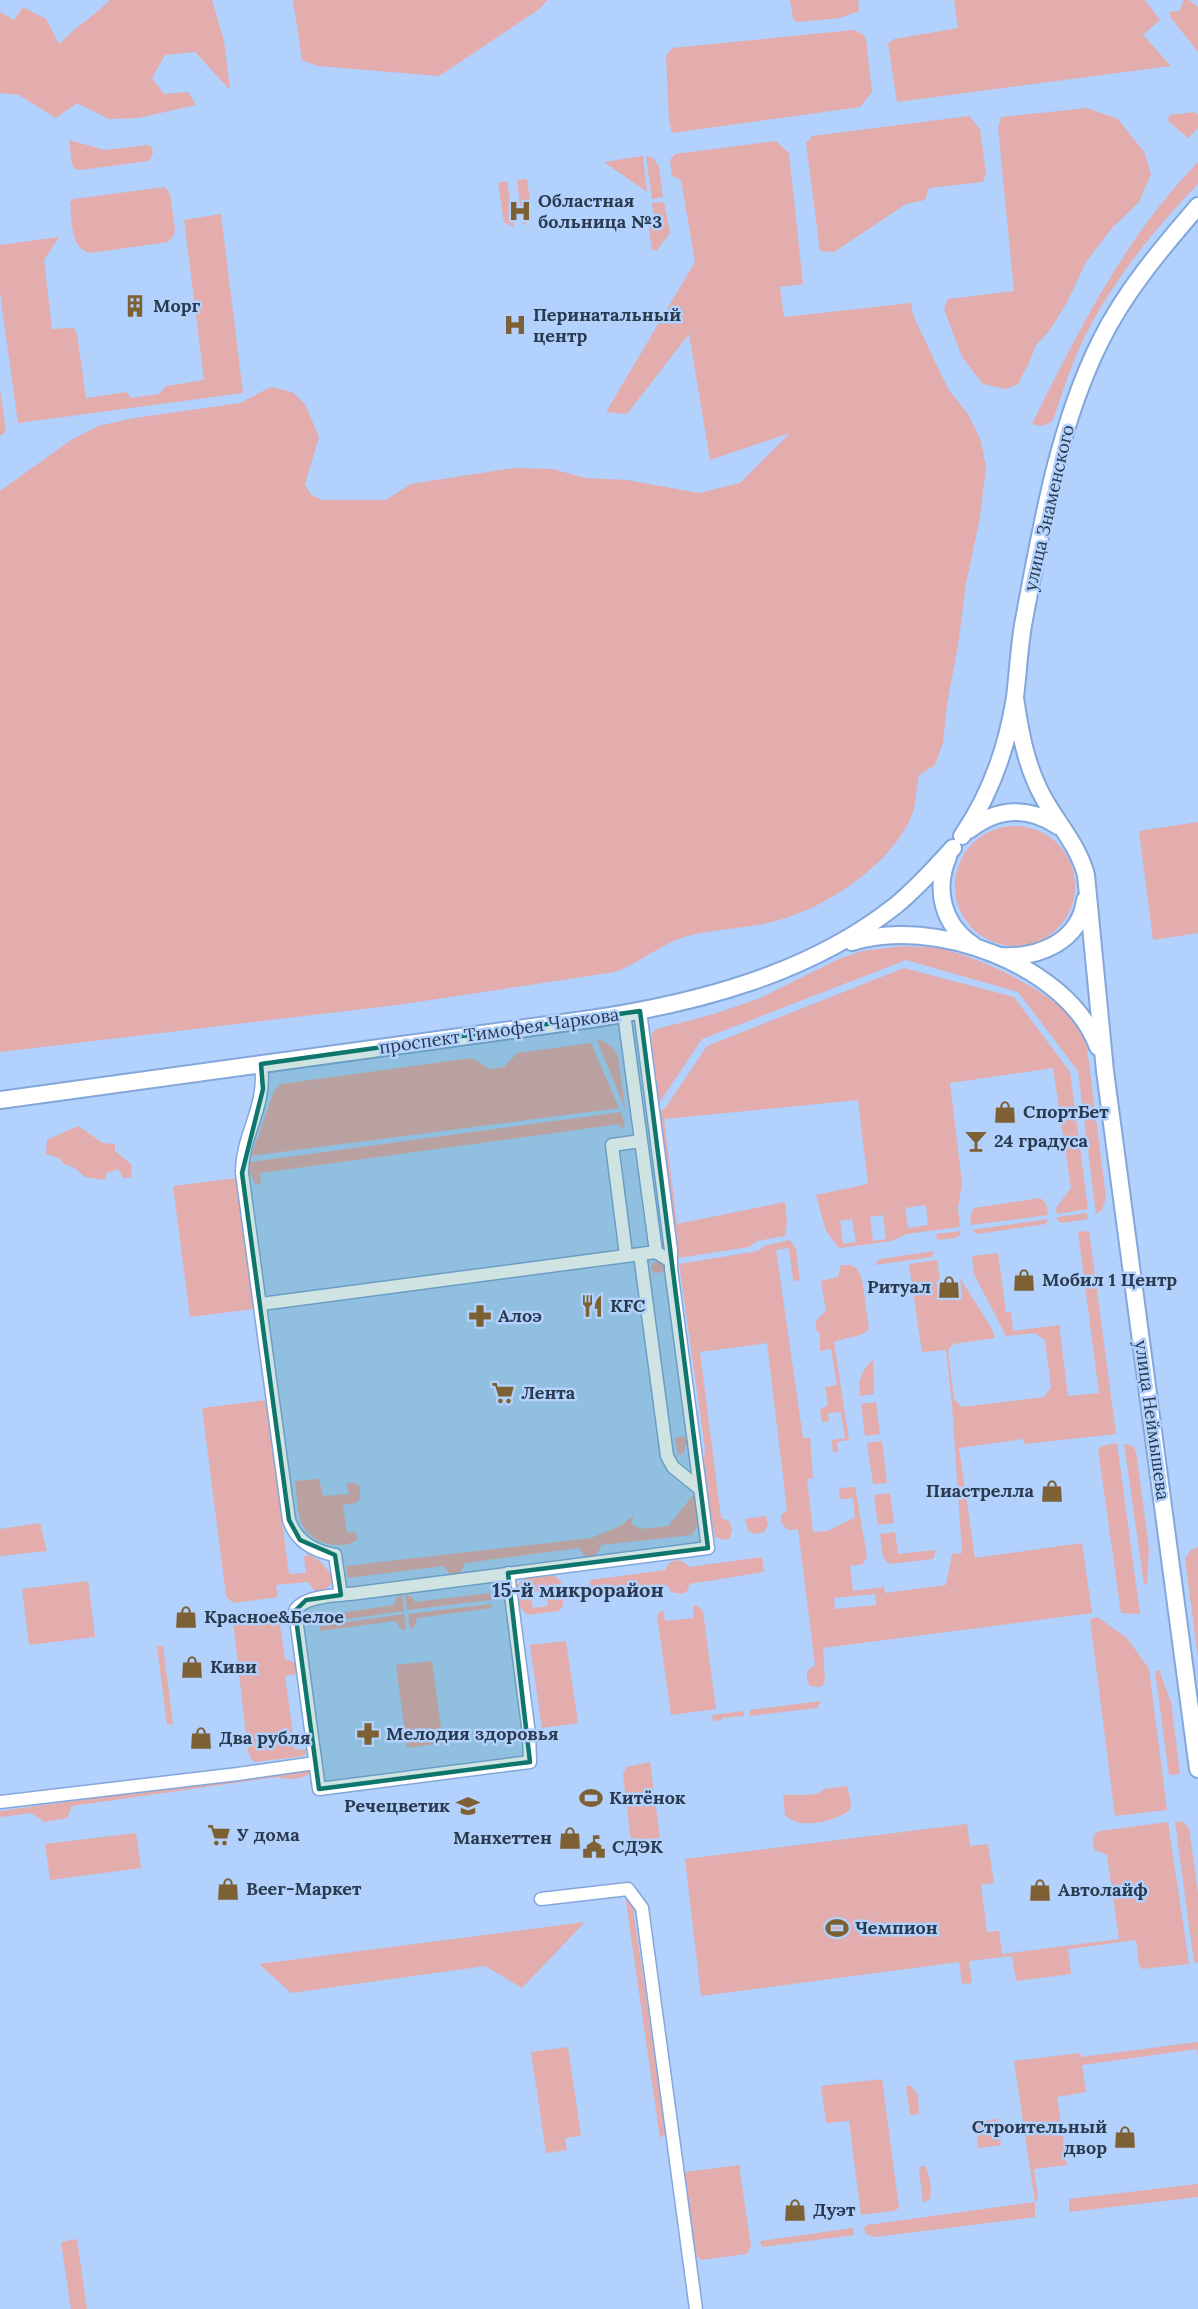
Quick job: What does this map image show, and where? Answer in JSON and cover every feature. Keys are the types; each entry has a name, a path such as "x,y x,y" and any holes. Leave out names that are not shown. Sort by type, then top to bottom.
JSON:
{"main road":[{"name":"улица Знаменского","path":"957,842 981,807 1000,760 1015,698 1022,628 1047,506 1073,409 1100,342 1123,303 1148,266 1198,206"},
{"path":"1015,698 1020,734 1028,764 1045,801 1082,863 1087,884 1105,1071"},
{"path":"980,949 962,938 951,924 941,897 942,874 957,842 991,816 1010,811 1023,811 1048,820 1069,838"},
{"name":"проспект Тимофея Чаркова","path":"0,1100 632,1013 736,987 828,949 865,927 896,905 933,870 957,842"},
{"path":"998,956 1031,955 1048,950 1062,940 1080,919 1087,884"},
{"path":"828,949 866,937 905,934 925,936 980,949 998,956 1046,983 1077,1010 1095,1036 1105,1071"},
{"name":"улица Неймышева","path":"1105,1071 1198,1769"}],"street":[{"path":"632,1013 641,1141 656,1252"},
{"path":"508,1573 529,1734 530,1762 319,1789 295,1611 301,1603 306,1600 341,1595 508,1573 708,1548 670,1256 632,1013"},
{"path":"261,1064 263,1089 242,1161 289,1520 300,1540 312,1548 335,1555 341,1595"},
{"path":"626,1255 612,1145 641,1141"},
{"path":"261,1304 626,1255 656,1252 670,1256"},
{"path":"640,1254 667,1456 673,1467 699,1488"},
{"path":"0,1802 315,1763"},
{"path":"541,1899 628,1889 642,1908 696,2309"}],"highlighted area":[{"path":"640,1011 708,1548 508,1573 530,1762 319,1789 295,1611 306,1600 341,1595 335,1555 300,1540 289,1520 242,1173 263,1089 261,1064"}],"shaded area":[{"path":"110,0 212,0 224,41 230,90 195,52 165,55 152,78 164,94 188,92 196,105 138,118 109,119 77,103 56,118 19,95 0,93 0,12 14,20 23,7 46,19 59,44"},
{"path":"293,0 548,0 538,10 439,76 318,66 302,60"},
{"path":"790,0 858,0 859,11 840,18 797,22 793,19"},
{"path":"954,0 1145,0 1160,20 1143,35 1171,66 897,102 888,44 894,39 958,28"},
{"path":"1184,0 1189,0 1198,7 1198,52 1171,18 1169,12 1179,11"},
{"path":"854,30 866,39 872,92 860,107 672,133 669,121 666,56 672,48"},
{"path":"1087,108 1118,119 1144,152 1151,174 1139,202 1112,228 1086,262 1067,302 1050,330 1036,345 1018,384 1006,389 983,384 962,357 944,309 948,299 1014,291 998,128 1001,117"},
{"path":"1195,112 1198,115 1198,128 1188,138 1168,121 1169,115"},
{"path":"969,116 980,129 986,173 983,182 929,188 925,200 906,204 834,252 820,251 806,143 812,136"},
{"path":"69,140 105,150 148,145 152,147 153,153 149,161 80,170 75,169 72,164"},
{"path":"776,141 789,153 803,284 780,287 784,317 911,303 913,315 948,389 968,414 981,441 986,467 980,517 966,584 947,704 943,743 935,765 919,775 912,815 903,833 890,850 856,881 837,894 798,914 767,923 684,937 615,972 397,1005 0,1052 0,491 71,440 98,426 134,418 240,403 271,387 292,392 305,404 319,437 305,484 311,495 323,500 386,500 411,484 514,468 553,469 585,478 627,480 699,493 740,483 790,433 710,460 689,334 627,414 606,412 695,262 681,180 672,176 670,160 675,154"},
{"path":"643,156 647,192 604,162"},
{"path":"646,156 653,158 659,167 663,197 652,199"},
{"path":"1198,162 1198,184 1136,255 1097,313 1076,355 1053,420 1043,425 1032,424 1105,286 1148,222"},
{"path":"527,179 532,217 523,226 517,180"},
{"path":"507,181 514,227 504,222 498,183"},
{"path":"165,187 170,194 175,229 174,235 168,242 90,253 83,250 75,240 70,203 73,199"},
{"path":"664,202 670,233 657,250 652,250 648,221 654,219 652,203"},
{"path":"221,214 243,393 18,423 0,293 0,245 59,237 44,260 52,329 74,328 77,334 86,398 127,392 131,398 159,394 166,386 204,380 184,220"},
{"path":"0,389 6,431 0,436"},
{"path":"1198,822 1198,933 1153,940 1139,831"},
{"path":"1015,826 1038,830 1058,843 1071,863 1075,886 1071,909 1058,929 1038,942 1015,946 992,942 972,929 959,909 955,886 959,863 972,843 992,830"},
{"path":"903,946 932,947 991,966 1032,987 1066,1011 1077,1023 1086,1040 1106,1198 1102,1210 1096,1214 1078,1071 1018,992 906,960 702,1039 659,1103 651,1040 652,1033 657,1029 714,1014 758,999 839,959 862,951"},
{"path":"904,968 1014,997 1070,1072 1088,1209 1057,1214 1056,1208 1071,1188 1053,1068 950,1083 962,1183 958,1208 960,1227 906,1234 892,1241 839,1248 826,1231 816,1195 868,1184 858,1100 664,1119 677,1224 785,1202 787,1222 785,1236 757,1241 749,1247 678,1258 659,1112 666,1107 707,1046","holes":["926,1205 928,1225 908,1228 905,1208","883,1215 886,1239 873,1241 870,1217","852,1219 856,1242 843,1244 840,1221"]},
{"path":"597,1040 611,1046 618,1056 625,1109"},
{"path":"591,1043 619,1108 251,1156 274,1091 281,1084 472,1058 490,1069 504,1067 517,1053"},
{"path":"621,1112 625,1126 621,1130 620,1124 260,1173 261,1185 255,1183 250,1173 250,1162"},
{"path":"78,1126 103,1143 115,1144 115,1151 132,1165 131,1177 123,1178 118,1169 107,1173 104,1180 85,1177 75,1168 64,1164 59,1158 46,1154 47,1140"},
{"path":"237,1178 254,1309 190,1317 173,1186"},
{"path":"1040,1198 1046,1203 1048,1215 971,1225 970,1217 974,1208"},
{"path":"1087,1213 1088,1219 1062,1223 1057,1217"},
{"path":"1048,1219 1046,1224 977,1234 972,1230"},
{"path":"961,1231 956,1238 937,1240 936,1234"},
{"path":"1089,1231 1116,1434 1024,1444 1023,1439 959,1448 975,1558 1082,1543 1092,1613 823,1648 825,1681 821,1687 810,1686 807,1681 807,1671 815,1665 798,1529 788,1530 781,1523 781,1515 787,1510 767,1343 700,1352 721,1518 729,1521 732,1529 730,1538 724,1540 715,1537 703,1471 705,1448 679,1264 758,1251 764,1246 790,1240 796,1249 800,1281 793,1280 789,1248 776,1250 803,1438 810,1438 813,1478 807,1479 813,1532 828,1531 855,1517 853,1498 840,1499 839,1488 855,1487 867,1556 863,1564 850,1566 853,1591 884,1587 885,1593 946,1585 952,1554 962,1553 946,1350 922,1352 909,1264 937,1260 940,1281 936,1282 939,1300 962,1297 960,1278 992,1329 995,1338 953,1344 948,1351 954,1399 962,1407 1044,1397 1051,1387 1045,1340 1035,1333 1006,1336 974,1274 972,1256 998,1253 1006,1312 1011,1312 1013,1331 1059,1325 1068,1396 1099,1393 1078,1232","holes":["875,1594 876,1605 835,1609 834,1598"]},
{"path":"934,1251 932,1257 874,1265 880,1259"},
{"path":"659,1261 666,1269 688,1438 684,1452 678,1455 675,1438 686,1436 665,1272 653,1273 651,1266 654,1262"},
{"path":"841,1265 851,1265 857,1269 862,1279 869,1329 862,1334 834,1342 849,1440 837,1442 838,1452 833,1453 832,1440 845,1438 841,1412 828,1413 829,1421 822,1422 820,1410 828,1405 825,1387 837,1385 831,1349 820,1351 820,1333 816,1330 816,1324 826,1311 821,1281 838,1277"},
{"path":"873,1360 874,1394 860,1396 861,1376"},
{"path":"266,1400 289,1574 306,1573 304,1557 308,1554 321,1562 335,1579 329,1587 322,1591 315,1591 308,1582 276,1585 278,1597 233,1603 226,1596 202,1408"},
{"path":"876,1402 880,1434 865,1436 861,1404"},
{"path":"882,1441 887,1483 873,1484 867,1443"},
{"path":"1117,1443 1140,1614 1121,1613 1098,1449"},
{"path":"1124,1444 1133,1446 1136,1452 1149,1548 1147,1584 1144,1584"},
{"path":"319,1479 323,1496 349,1494 347,1483 360,1486 360,1499 356,1503 343,1505 347,1533 355,1532 357,1540 332,1545 316,1539 304,1528 299,1515 295,1481"},
{"path":"890,1493 894,1523 878,1525 874,1495"},
{"path":"694,1494 699,1521 691,1535 601,1545 599,1551 591,1557 585,1557 579,1548 465,1563 460,1573 455,1574 449,1573 444,1566 347,1578 346,1566 591,1538 620,1526 634,1515 631,1523 639,1529 668,1526"},
{"path":"766,1516 768,1524 764,1532 754,1534 748,1530 745,1519"},
{"path":"40,1523 47,1551 0,1556 0,1529"},
{"path":"895,1532 898,1554 936,1550 933,1559 889,1564 883,1557 880,1534"},
{"path":"1198,1547 1198,1657 1185,1559 1191,1550"},
{"path":"762,1557 764,1572 689,1584 688,1590 683,1594 671,1592 668,1586 592,1595 590,1580 665,1570 670,1563 676,1560 689,1567"},
{"path":"551,1575 559,1579 562,1588 517,1594 517,1585 525,1578"},
{"path":"88,1581 95,1637 29,1645 22,1589"},
{"path":"490,1593 491,1600 407,1610 405,1594 412,1597 415,1602"},
{"path":"563,1593 563,1606 558,1611 527,1615 520,1607 518,1599 531,1597 533,1608 548,1606 546,1595"},
{"path":"402,1595 404,1611 319,1623 319,1616 394,1605 397,1597"},
{"path":"491,1604 492,1608 417,1618 415,1626 410,1629 408,1614"},
{"path":"697,1605 703,1611 716,1709 671,1715 657,1616 663,1611 665,1621 694,1618 693,1606"},
{"path":"276,1611 285,1659 296,1663 297,1674 285,1676 295,1750 308,1749 304,1756 255,1762 248,1752 233,1621 236,1617"},
{"path":"404,1614 406,1630 401,1629 395,1621 320,1631 320,1626"},
{"path":"1097,1617 1127,1638 1149,1669 1167,1810 1115,1816 1090,1619"},
{"path":"566,1641 578,1723 542,1728 530,1645"},
{"path":"157,1646 163,1646 173,1724 167,1725"},
{"path":"432,1661 443,1743 407,1748 396,1665"},
{"path":"1159,1670 1171,1702 1180,1774 1169,1775 1155,1671"},
{"path":"821,1701 817,1708 750,1716 750,1710"},
{"path":"744,1711 744,1716 713,1721 712,1715"},
{"path":"650,1762 660,1838 631,1841 623,1775 626,1767"},
{"path":"311,1768 310,1773 299,1778 277,1777 72,1806 67,1818 44,1822 31,1813 0,1817 0,1811"},
{"path":"847,1786 851,1803 850,1810 836,1818 818,1823 799,1823 785,1815 783,1795 811,1795 824,1789"},
{"path":"1175,1821 1183,1822 1189,1828 1198,1893 1198,1962 1194,1963"},
{"name":"Чемпион","path":"1168,1822 1189,1964 1142,1969 1139,1965 1136,1940 1068,1949 1071,1974 1016,1981 1012,1956 969,1961 972,1983 962,1984 959,1962 701,1996 685,1859 967,1824 970,1846 988,1844 994,1883 981,1885 987,1932 999,1931 1002,1954 1119,1939 1107,1855 1095,1850 1093,1837 1099,1831"},
{"path":"136,1833 141,1868 50,1880 45,1844"},
{"path":"625,1895 632,1901 666,2133 660,2138"},
{"path":"585,1922 522,1988 485,1966 291,1993 259,1964"},
{"path":"1198,2042 1198,2056 1197,2049 1082,2065 1086,2092 1057,2097 1067,2165 1034,2169 1038,2198 1035,2202 1014,2061 1080,2053 1081,2057"},
{"path":"568,2047 581,2136 565,2138 567,2150 546,2153 531,2052"},
{"path":"882,2079 899,2208 893,2211 861,2215 849,2121 826,2123 821,2086"},
{"path":"906,2086 911,2086 918,2095 919,2114 910,2115"},
{"path":"997,2119 1001,2145 978,2148 975,2122"},
{"path":"739,2165 751,2246 747,2254 701,2260 696,2255 685,2172"},
{"path":"925,2166 927,2170 931,2187 930,2199 923,2203 919,2169"},
{"path":"1198,2184 1198,2197 1069,2212 1069,2199"},
{"path":"1035,2202 1035,2217 875,2237 866,2234 864,2228 867,2225"},
{"path":"853,2228 854,2235 762,2247 760,2241"},
{"path":"77,2239 87,2309 71,2309 61,2242"}],"place":[{"name":"Областная больница №3","path":"520,211"},
{"name":"Морг","path":"135,306"},
{"name":"Перинатальный центр","path":"515,325"},
{"name":"СпортБет","path":"1005,1112"},
{"name":"24 градуса","path":"976,1141"},
{"name":"Мобил 1 Центр","path":"1024,1280"},
{"name":"Ритуал","path":"949,1287"},
{"name":"KFC","path":"592,1306"},
{"name":"Алоэ","path":"480,1316"},
{"name":"Лента","path":"503,1393"},
{"name":"Пиастрелла","path":"1052,1491"},
{"name":"Красное&Белое","path":"186,1617"},
{"name":"Киви","path":"192,1667"},
{"name":"Мелодия здоровья","path":"368,1734"},
{"name":"Два рубля","path":"201,1738"},
{"name":"Китёнок","path":"591,1798"},
{"name":"Речецветик","path":"468,1806"},
{"name":"У дома","path":"219,1835"},
{"name":"Манхеттен","path":"570,1838"},
{"name":"СДЭК","path":"594,1847"},
{"name":"Beer-Маркет","path":"228,1889"},
{"name":"Автолайф","path":"1040,1890"},
{"name":"Чемпион","path":"837,1928"},
{"name":"Строительный двор","path":"1125,2137"},
{"name":"Дуэт","path":"795,2210"}],"district":[{"name":"15-й микрорайон","path":"578,1590"}]}
